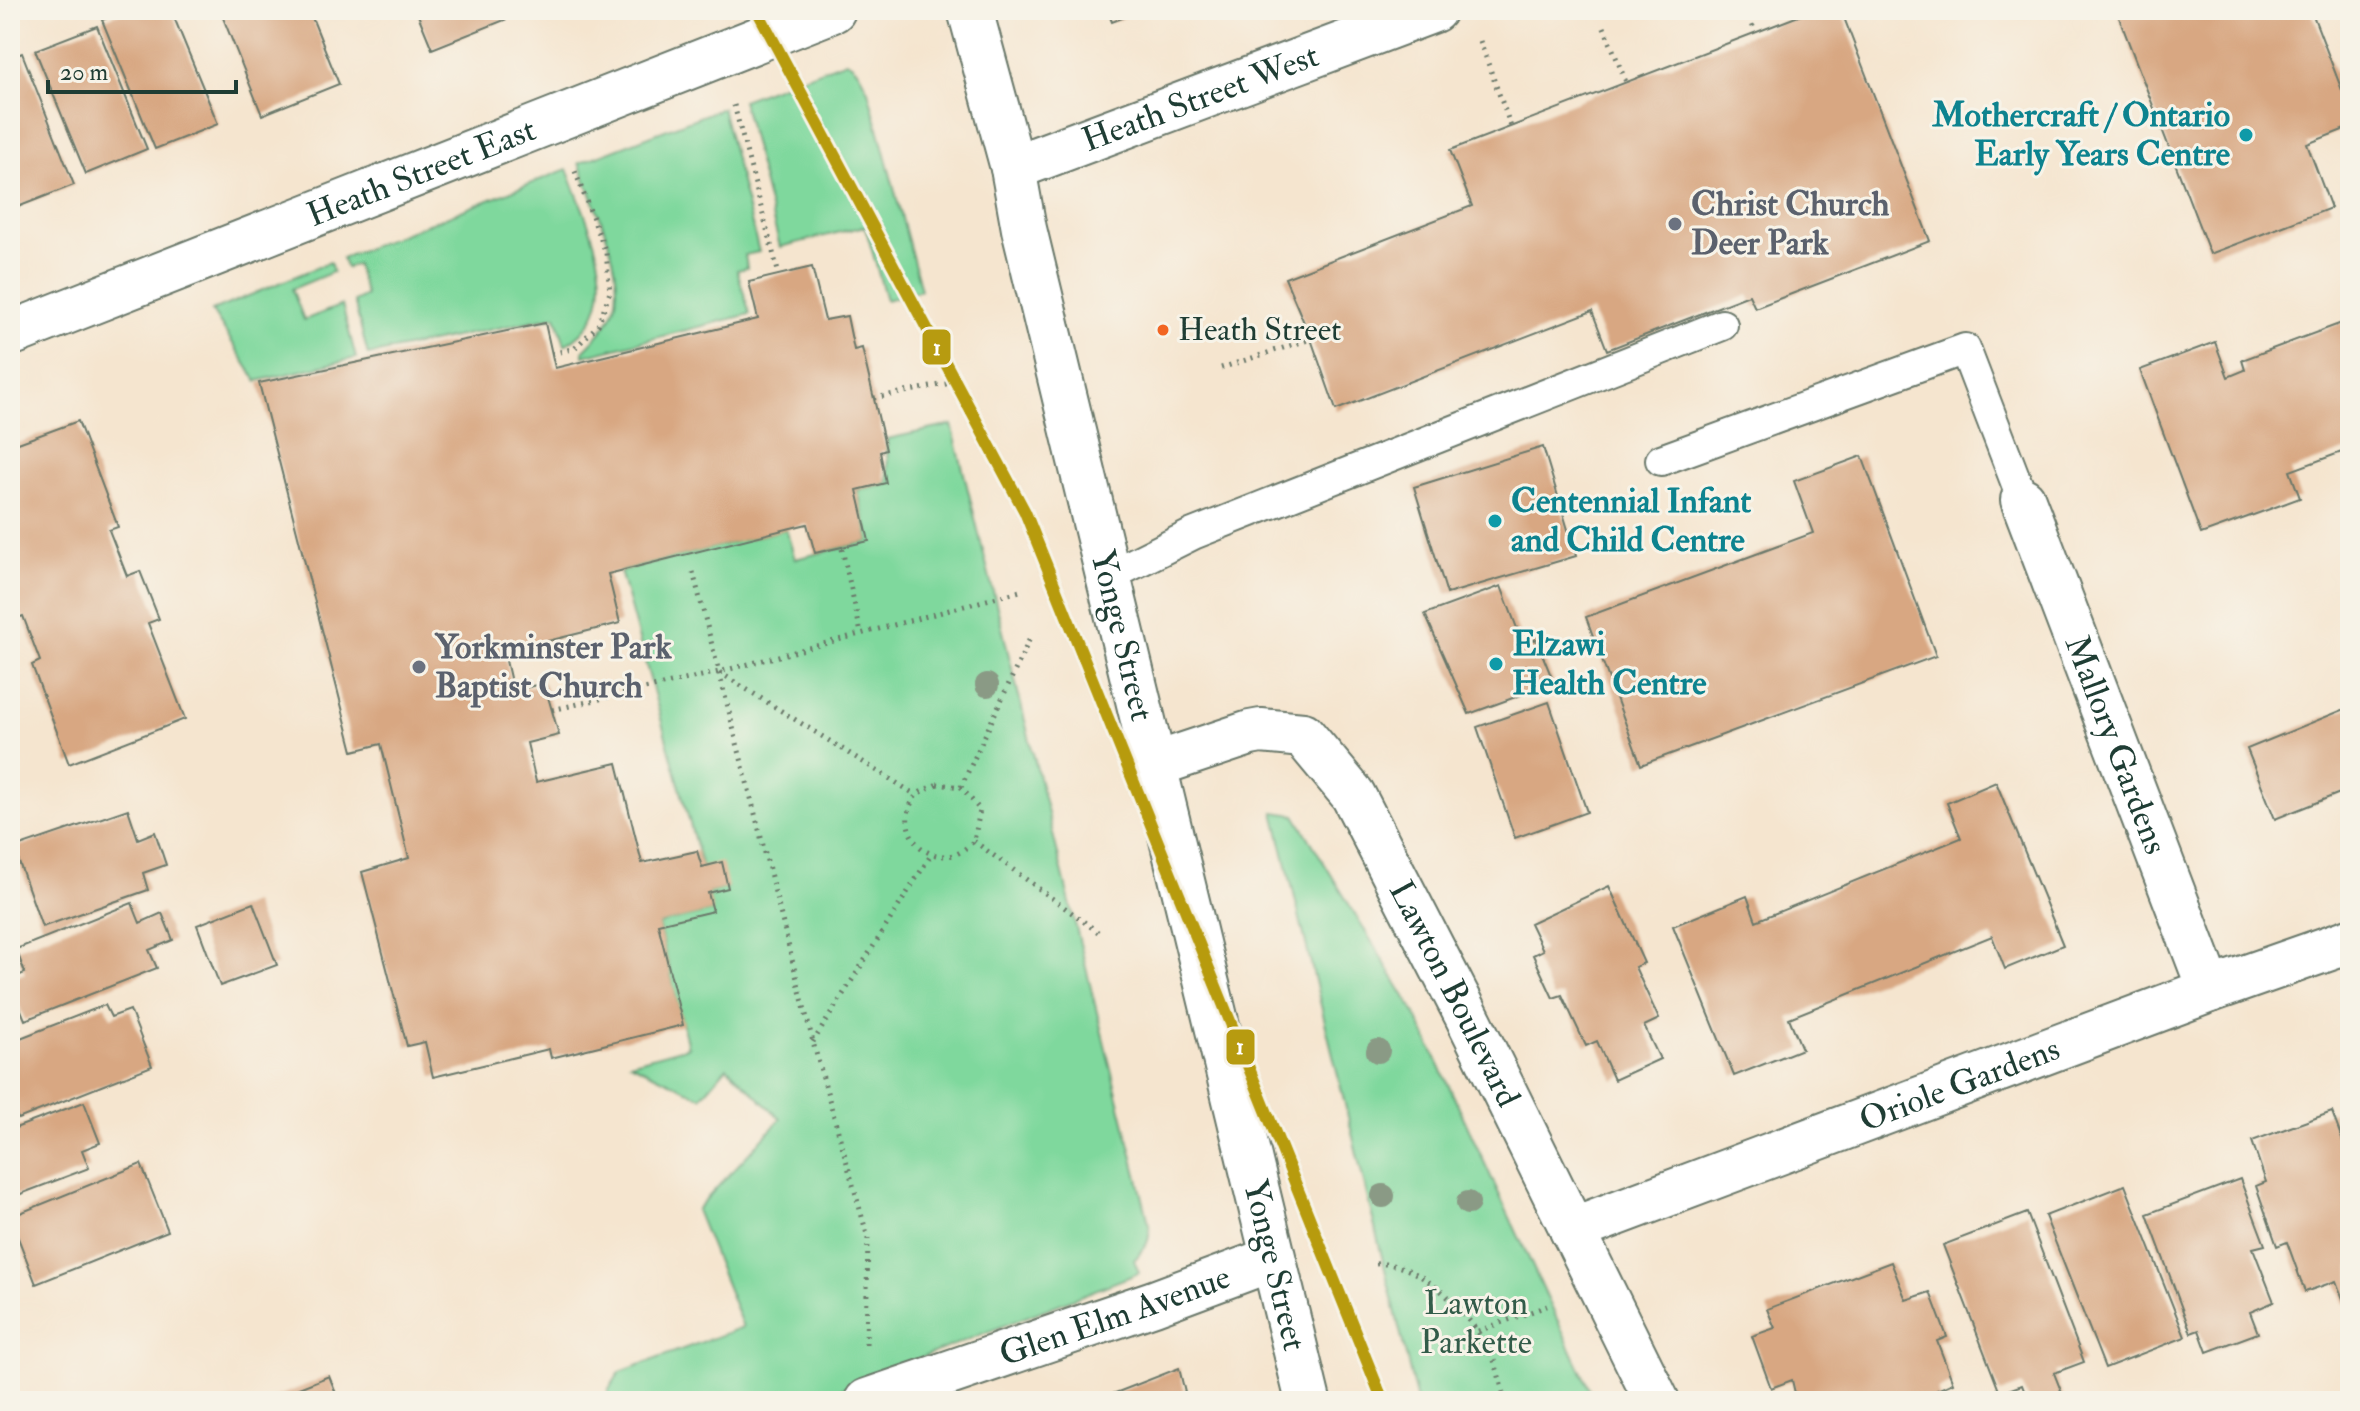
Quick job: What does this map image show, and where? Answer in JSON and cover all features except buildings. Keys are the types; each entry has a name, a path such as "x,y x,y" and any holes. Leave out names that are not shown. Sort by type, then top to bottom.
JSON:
{"street":[{"name":"Heath Street East","path":"10,334 833,10"},
{"name":"Yonge Street","path":"970,10 1013,168 1024,229 1308,1401"},
{"name":"Heath Street West","path":"1013,168 1434,10"},
{"name":"Mallory Gardens","path":"2023,500 2210,990"},
{"name":"Lawton Boulevard","path":"1154,765 1250,733 1261,731 1303,735 1353,795 1466,1014 1657,1401"},
{"name":"Oriole Gardens","path":"1572,1230 2210,990 2350,941"},
{"name":"Glen Elm Avenue","path":"867,1401 1154,1303 1272,1259"}],"lane":[{"path":"1109,576 1193,534 1722,325"},
{"path":"1661,460 1965,349 2023,500"}],"path":[{"path":"1747,10 1755,32"},
{"path":"1604,27 1626,82"},
{"path":"1480,40 1511,127"},
{"path":"732,97 779,275"},
{"path":"552,354 575,348 598,325 610,292 606,253 570,159"},
{"path":"1221,368 1311,339"},
{"path":"874,398 966,380"},
{"path":"842,549 861,633"},
{"path":"693,572 813,1042 868,1238 866,1357"},
{"path":"552,710 719,672 1020,591"},
{"path":"961,787 1031,636"},
{"path":"719,672 916,795"},
{"path":"937,784 961,787 980,810 974,841 955,855 931,855 912,840 906,818 916,795 937,784"},
{"path":"974,841 1098,932"},
{"path":"813,1042 931,855"},
{"path":"1376,1264 1394,1264 1422,1276 1460,1309 1478,1331 1494,1360 1505,1401"},
{"path":"1478,1331 1560,1301"}],"green space":[{"path":"846,61 857,69 868,90 921,290 886,300 865,226 780,247 742,100"},
{"path":"722,108 759,252 745,255 747,268 737,270 750,314 584,356 583,351 610,319 617,290 612,253 579,163"},
{"path":"567,169 585,214 599,263 601,286 597,309 585,328 565,345 556,316 368,355 354,301 366,295 356,264 346,268 342,258"},
{"path":"330,262 333,272 292,289 304,320 342,305 356,358 257,381 212,311"},
{"path":"952,425 1149,1223 1147,1244 1134,1260 1139,1273 810,1401 609,1401 608,1391 620,1372 743,1327 696,1210 781,1119 727,1067 701,1097 630,1063 688,1047 658,924 712,911 708,893 727,888 702,867 620,571 786,529 795,559 869,541 858,490 888,483 887,439"},
{"name":"Lawton Parkette","path":"1274,812 1295,815 1416,1015 1595,1401 1417,1401"}],"transit line":[{"name":"1","path":"757,10 1025,512 1383,1401"}],"place":[{"name":"Mothercraft / Ontario Early Years Centre","path":"2246,135"},
{"name":"Christ Church Deer Park","path":"1675,224"},
{"name":"Heath Street","path":"1163,330"},
{"name":"Centennial Infant and Child Centre","path":"1495,521"},
{"name":"Elzawi Health Centre","path":"1496,664"},
{"name":"Yorkminster Park Baptist Church","path":"419,667"}]}
